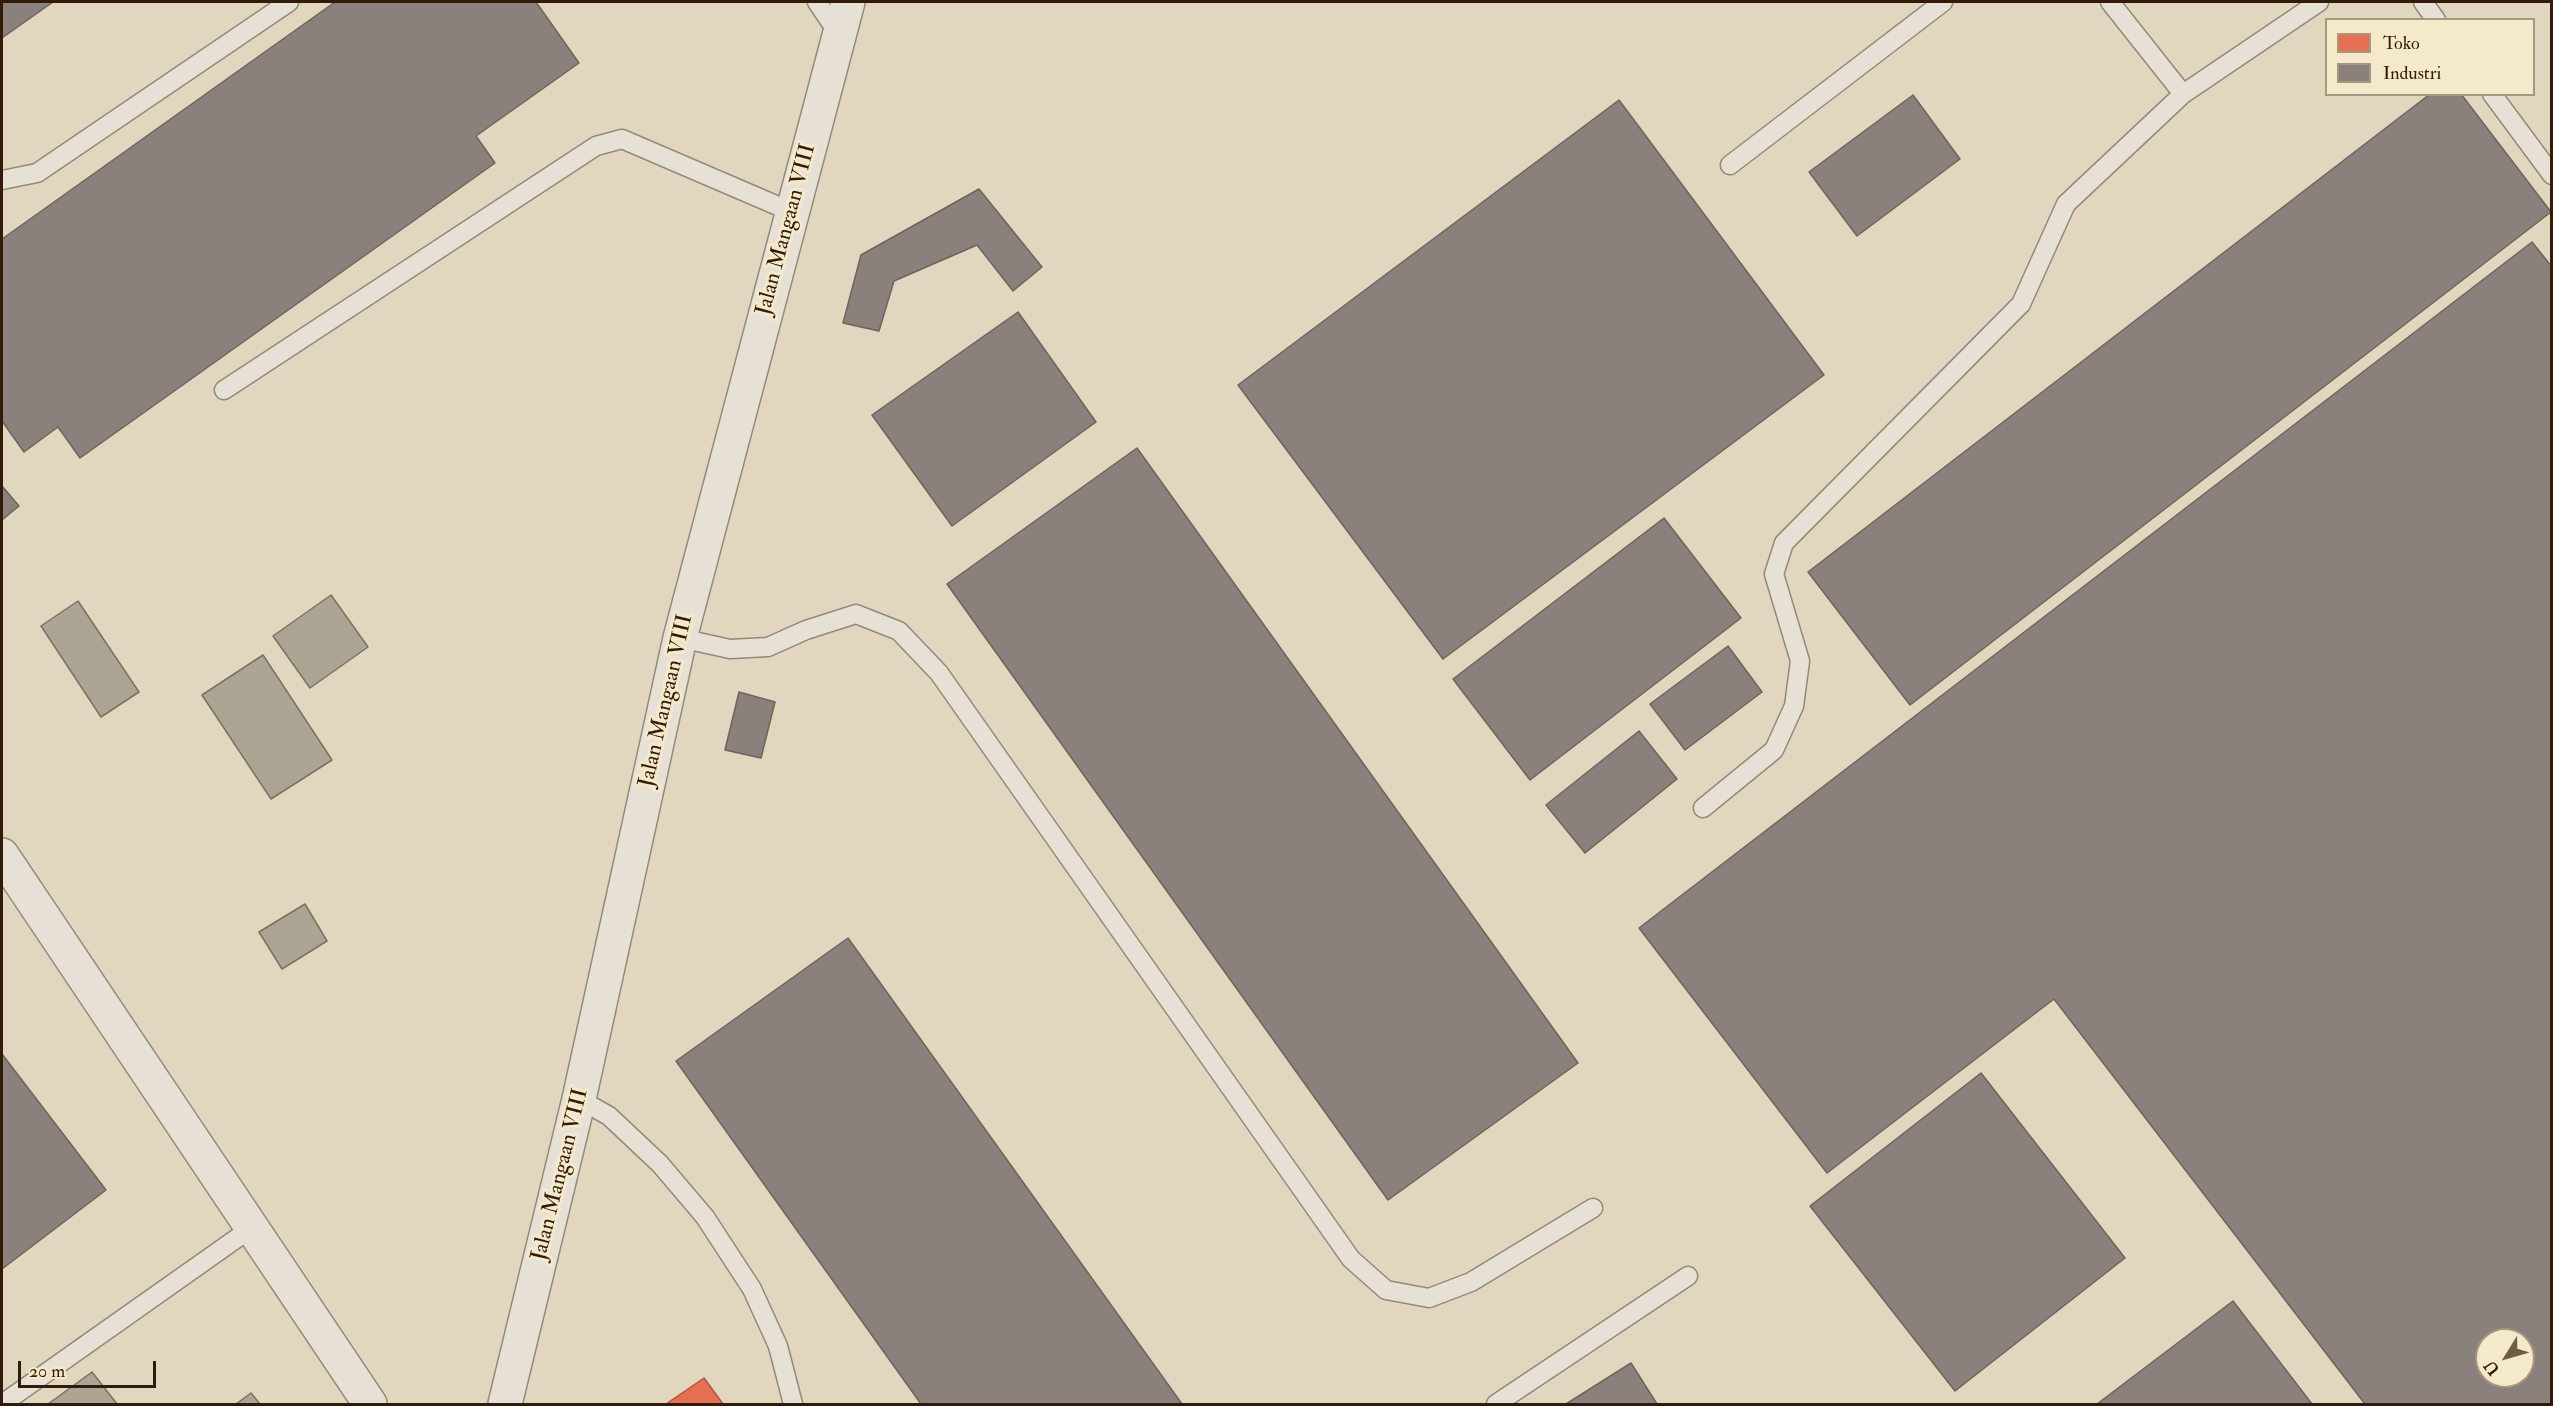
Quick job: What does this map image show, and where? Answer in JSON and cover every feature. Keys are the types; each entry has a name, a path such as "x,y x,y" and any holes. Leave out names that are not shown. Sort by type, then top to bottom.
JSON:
{"street":[{"name":"Jalan Mangaan VIII","path":"505,1404 579,1099 680,638 848,2"},
{"path":"2,855 250,1229 370,1404"}],"lane":[{"path":"2,180 37,173 289,2"},
{"path":"817,2 838,33"},
{"path":"1730,165 1943,2"},
{"path":"2110,2 2183,94"},
{"path":"1703,808 1774,750 1794,706 1800,661 1774,574 1784,543 2021,304 2066,204 2183,94 2319,2"},
{"path":"2423,2 2435,18"},
{"path":"2493,96 2552,175"},
{"path":"224,390 596,146 621,139 792,212"},
{"path":"680,638 730,649 768,647 806,630 856,614 899,631 939,673 1351,1259 1386,1290 1429,1298 1471,1282 1593,1208"},
{"path":"579,1099 609,1116 660,1164 705,1217 752,1288 778,1346 794,1404"},
{"path":"2,1404 250,1229"},
{"path":"1496,1404 1688,1276"}],"building: Toko":[{"path":"704,1378 723,1404 666,1404"}],"building: Industri":[{"path":"2,2 53,2 2,38"},
{"path":"335,2 536,2 579,63 476,136 495,163 80,458 58,427 24,452 2,421 2,239"},
{"path":"1913,95 1960,159 1857,236 1809,172"},
{"path":"2427,96 2463,96 2551,212 1910,705 1808,572"},
{"path":"1619,100 1824,375 1443,659 1238,385"},
{"path":"979,189 1042,267 1013,291 977,245 894,281 879,331 843,323 861,255"},
{"path":"2532,242 2552,267 2552,1404 2365,1404 2054,999 1827,1173 1639,928"},
{"path":"1018,312 1096,422 952,526 872,415"},
{"path":"1137,448 1578,1063 1388,1200 947,584"},
{"path":"2,486 19,506 2,520"},
{"path":"1664,518 1741,618 1530,780 1453,679"},
{"path":"1728,646 1762,692 1685,750 1650,704"},
{"path":"739,692 775,702 761,758 725,750"},
{"path":"1639,731 1677,779 1585,853 1546,805"},
{"path":"848,938 1182,1404 921,1404 676,1061"},
{"path":"2,1054 106,1190 2,1269"},
{"path":"1981,1073 2125,1258 1955,1391 1810,1206"},
{"path":"2233,1301 2312,1404 2097,1404"},
{"path":"1631,1363 1657,1404 1566,1404"}],"building: Lainnya":[{"path":"331,595 368,647 310,688 273,636"},
{"path":"78,601 139,692 101,717 41,626"},
{"path":"263,655 332,760 271,799 202,695"},
{"path":"305,904 327,941 282,969 259,932"},
{"path":"92,1372 117,1404 48,1404"},
{"path":"251,1393 260,1404 236,1404"}]}
